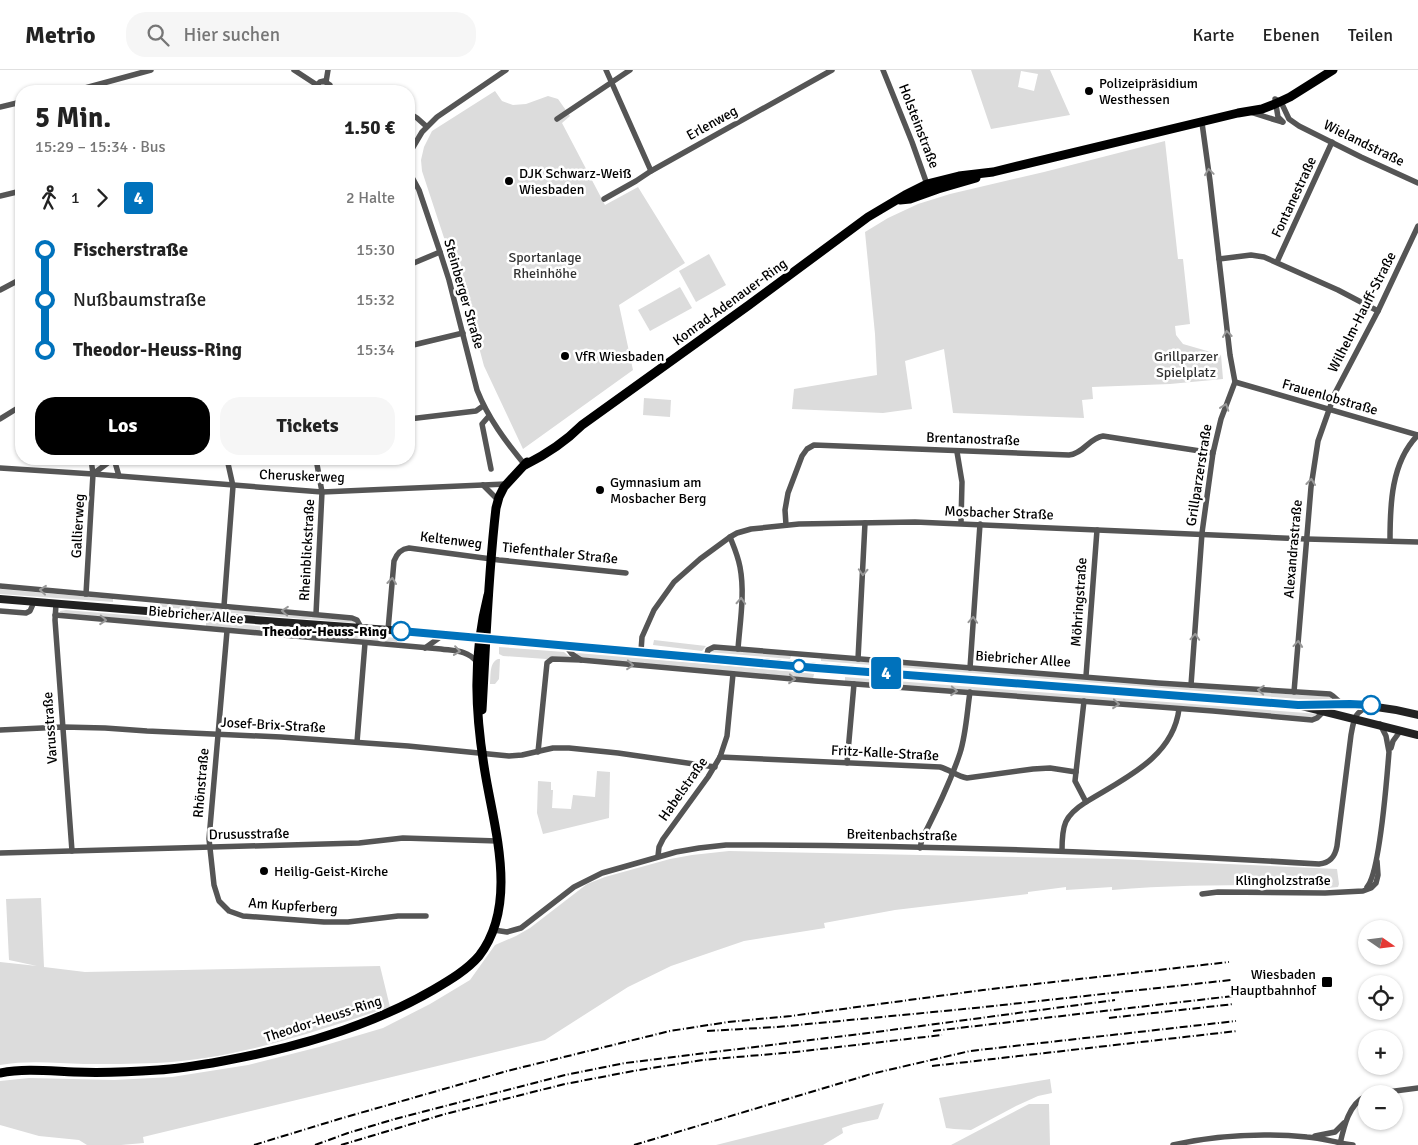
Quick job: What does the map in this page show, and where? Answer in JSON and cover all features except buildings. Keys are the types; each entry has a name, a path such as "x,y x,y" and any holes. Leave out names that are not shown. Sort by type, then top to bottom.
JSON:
{"main road":[{"name":"Konrad-Adenauer-Ring","path":"1238,113 1250,112 1277,102 1333,70"},
{"name":"Konrad-Adenauer-Ring","path":"483,638 494,524 498,500 506,484 535,454 572,429 582,425 868,217 913,190 929,188 959,176 993,172 1202,123 1249,108 1277,102"},
{"name":"Biebricher Allee","path":"0,599 1298,705 1372,705 1418,715"},
{"name":"Theodor-Heuss-Ring","path":"0,1073 24,1070 109,1072 161,1070 233,1059 288,1047 323,1037 403,1007 448,981 471,964 483,950 494,930 499,913 501,892 498,841 482,753 477,697 477,662 483,638"},
{"name":"Theodor-Heuss-Ring","path":"481,742 483,638"},
{"name":"Biebricher Allee","path":"1298,705 1418,735"}],"street":[{"path":"96,85 151,70"},
{"path":"294,70 312,85"},
{"path":"326,82 328,70"},
{"path":"415,143 426,126 437,117 506,70"},
{"path":"606,70 650,171"},
{"path":"557,119 630,70"},
{"name":"Erlenweg","path":"604,199 650,171 832,70"},
{"name":"Holsteinstraße","path":"883,70 929,188"},
{"path":"318,85 320,82 326,82 330,85"},
{"path":"1277,102 1278,117 1283,122"},
{"name":"Wielandstraße","path":"1277,102 1289,119 1299,126 1418,183"},
{"path":"0,107 15,103"},
{"name":"Wielandstraße","path":"1250,112 1299,126"},
{"path":"415,117 426,126"},
{"path":"1202,123 1230,356 1235,382"},
{"name":"Fontanestraße","path":"1278,262 1332,142"},
{"name":"Steinberger Straße","path":"415,184 419,190 440,252 483,406 525,465"},
{"path":"0,196 15,192"},
{"name":"Wilhelm-Hauff-Straße","path":"1328,410 1418,226"},
{"path":"415,262 440,252"},
{"path":"1219,259 1260,256 1278,262 1343,292 1378,311"},
{"path":"0,290 15,281"},
{"path":"415,345 463,333"},
{"name":"Frauenlobstraße","path":"1235,382 1418,435"},
{"name":"Grillparzerstraße","path":"1191,685 1202,533 1213,453 1221,419 1235,382"},
{"path":"415,418 476,410 483,406"},
{"path":"0,418 15,409"},
{"name":"Alexandrastraße","path":"1294,692 1313,463 1328,410"},
{"path":"489,416 482,424 491,469"},
{"path":"1390,540 1391,506 1396,478 1405,454 1418,435"},
{"name":"Brentanostraße","path":"786,525 785,510 788,493 802,456 810,446 1074,455 1078,454 1096,438 1103,436 1213,453"},
{"path":"957,452 962,482 961,523"},
{"name":"Gallierweg","path":"86,594 93,474 92,465"},
{"path":"93,474 106,465"},
{"path":"116,465 119,476"},
{"path":"224,606 233,486 228,465"},
{"name":"Rheinblickstraße","path":"316,614 322,492 317,465"},
{"name":"Cheruskerweg","path":"0,468 322,492 506,484"},
{"path":"483,485 498,500"},
{"name":"Mosbacher Straße","path":"641,651 642,637 649,621 654,610 669,589 691,566 730,537 751,529 786,525 915,522 1418,542"},
{"path":"858,658 865,523"},
{"path":"970,668 980,524"},
{"name":"Möhringstraße","path":"1086,676 1097,530"},
{"path":"730,537 737,554 742,575 738,649"},
{"name":"Keltenweg","path":"388,630 394,561 399,551 409,548 491,558"},
{"name":"Tiefenthaler Straße","path":"491,558 626,573"},
{"name":"Biebricher Allee","path":"0,586 316,614 355,619 362,629"},
{"path":"0,611 26,613 30,611 34,602"},
{"name":"Varusstraße","path":"56,604 55,615 72,851"},
{"name":"Biebricher Allee","path":"55,615 465,652 477,662"},
{"name":"Rhönstraße","path":"209,847 227,631"},
{"path":"425,648 443,634"},
{"path":"357,742 365,643"},
{"path":"566,646 572,654 582,660"},
{"name":"Biebricher Allee","path":"706,658 708,650 714,647 1332,695 1342,704"},
{"path":"538,752 547,663 552,660 582,660 854,684 1312,720 1324,711"},
{"name":"Habelstraße","path":"658,856 662,839 720,758 727,736 733,674"},
{"path":"847,763 854,684"},
{"path":"920,848 922,838 947,788 959,754 970,692"},
{"path":"1084,702 1076,783 1086,802"},
{"path":"1354,718 1358,713 1372,705"},
{"path":"1062,851 1063,834 1067,819 1074,810 1150,762 1173,731 1179,709"},
{"name":"Breitenbachstraße","path":"494,930 507,932 521,928 561,896 594,876 658,856 726,845 1062,851 1326,863 1334,856 1337,846 1354,718"},
{"name":"Klingholzstraße","path":"1380,724 1386,736 1389,752"},
{"name":"Josef-Brix-Straße","path":"0,730 105,728 357,742 482,753"},
{"name":"Klingholzstraße","path":"1202,894 1218,892 1325,893 1363,891 1372,882 1377,861 1389,752 1401,730"},
{"path":"482,753 516,756 556,748 569,748 715,767"},
{"name":"Fritz-Kalle-Straße","path":"720,758 940,767 960,777 967,778 1039,768 1076,772"},
{"name":"Drususstraße","path":"0,853 359,844 403,838 498,841"},
{"name":"Am Kupferberg","path":"209,847 214,885 219,901 235,914 336,923 398,916 426,916"},
{"path":"1403,1090 1418,1088"},
{"path":"1340,1144 1347,1120 1358,1102"},
{"path":"1310,1137 1335,1132 1347,1120"},
{"path":"1173,1145 1212,1138 1269,1135 1310,1137 1352,1145"},
{"path":"1212,1138 1212,1145"}],"green space":[{"path":"971,70 1050,70 1070,115 991,129","holes":["1021,71 1038,74 1034,91 1018,87"]},
{"name":"Sportanlage Rheinhöhe","path":"495,91 502,101 513,105 526,104 548,96 558,99 570,116 562,123 605,205 638,187 685,263 619,305 633,370 523,449 484,366 453,250 449,253 422,171 421,160 424,147 432,131"},
{"name":"Grillparzer Spielplatz","path":"1165,141 1178,259 1183,259 1190,324 1175,326 1176,335 1183,344 1221,355 1223,379 1170,384 1092,387 1093,399 1082,400 1084,418 953,413 944,349 905,361 912,409 883,413 792,409 794,389 877,375 865,232 888,218 918,204 950,194"},
{"path":"709,254 726,285 696,302 679,271"},
{"path":"680,287 692,308 650,331 638,310"},
{"path":"644,398 671,400 670,417 643,415"},
{"path":"0,589 113,599 113,602 0,594"},
{"path":"160,603 348,620 355,621 355,623 160,607"},
{"path":"66,610 150,617 150,621 64,614 60,612"},
{"path":"206,622 397,638 397,642 206,626"},
{"path":"654,640 706,646 702,651 653,645"},
{"path":"499,647 564,652 571,658 546,659 503,656 499,654"},
{"path":"714,649 791,656 790,659 709,652"},
{"path":"577,653 814,674 813,679 582,658"},
{"path":"821,658 1330,696 1332,698 1299,699 821,661"},
{"path":"500,659 499,679 495,684 490,684 492,666"},
{"path":"845,677 1317,714 1314,718 845,681"},
{"path":"597,771 610,772 609,818 543,834 537,813 538,781 551,782 551,790 553,790 552,808 571,809 573,795 595,797"},
{"path":"729,851 1117,859 1337,869 1339,884 1338,887 1328,888 1320,885 1242,885 1112,890 1112,887 1066,890 1066,887 1028,892 1028,894 895,910 824,923 825,928 744,941 671,966 628,987 545,1040 143,1137 144,1143 87,1145 79,1140 39,1136 0,1125 0,1081 29,1078 114,1080 172,1077 248,1065 383,1028 430,1004 470,980 495,945 530,928 587,884 605,877 670,859"},
{"path":"41,898 44,967 85,972 380,966 390,1007 275,1043 216,1056 156,1063 84,1064 32,1062 0,1065 0,962 37,966 9,960 6,899"},
{"path":"1050,1079 1052,1093 1038,1096 1016,1106 971,1130 946,1128 939,1098"},
{"path":"884,1103 878,1119 842,1128 843,1133 823,1145 716,1145"},
{"path":"1029,1104 1049,1104 1050,1145 951,1145"}],"railway":[{"path":"254,1145 507,1071 670,1031 983,990 1229,962"},
{"path":"707,1031 777,1027 975,1008 1231,980"},
{"path":"933,1031 1233,996"},
{"path":"315,1145 395,1119 565,1075 625,1063 1115,1000"},
{"path":"1109,1018 1234,1004"},
{"path":"634,1145 871,1074 970,1051 1236,1021"},
{"path":"932,1066 1237,1031"},
{"path":"341,1145 445,1114 565,1084 633,1071 703,1060 795,1052 942,1035"}],"bus line":[{"name":"4","path":"401,631 816,668 1298,705 1371,705"}],"place":[{"name":"Polizeipräsidium Westhessen","path":"1089,91"},
{"name":"DJK Schwarz-Weiß Wiesbaden","path":"509,181"},
{"name":"VfR Wiesbaden","path":"565,356"},
{"name":"Gymnasium am Mosbacher Berg","path":"600,490"},
{"name":"Theodor-Heuss-Ring","path":"401,631"},
{"name":"Heilig-Geist-Kirche","path":"264,871"},
{"name":"Wiesbaden Hauptbahnhof","path":"1327,982"}]}
